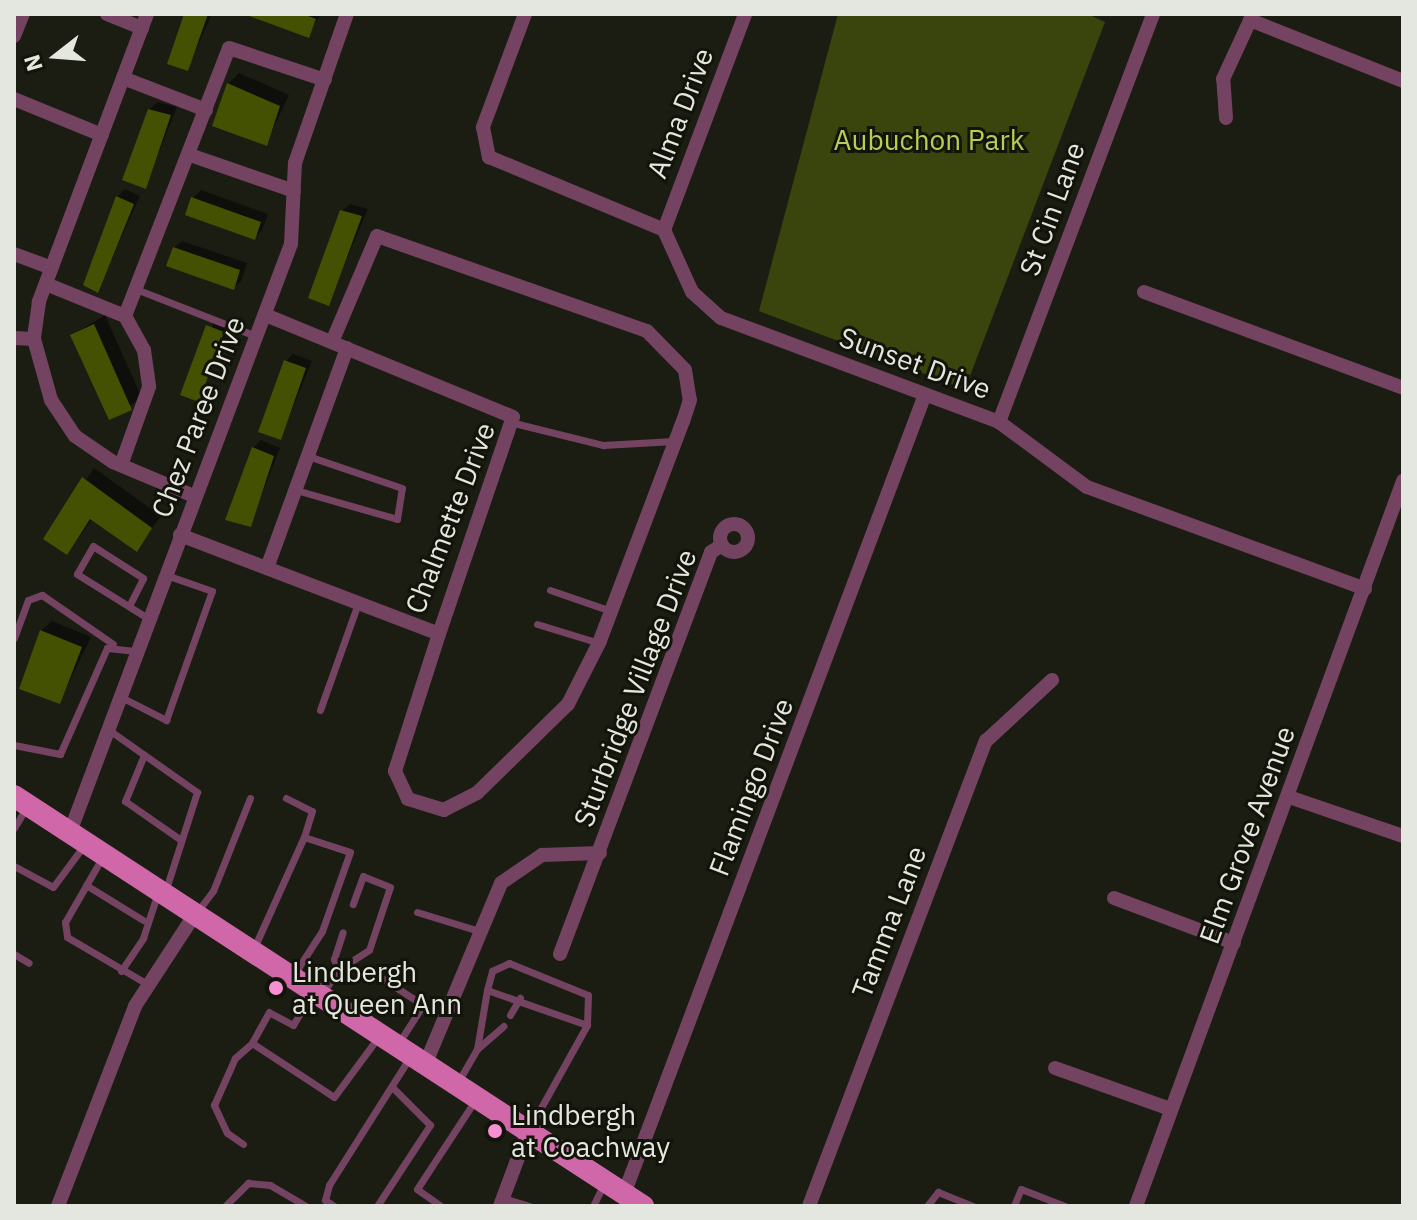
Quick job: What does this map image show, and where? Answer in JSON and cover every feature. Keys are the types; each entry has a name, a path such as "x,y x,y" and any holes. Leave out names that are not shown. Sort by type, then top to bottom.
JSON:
{"main road":[{"path":"21,800 635,1202"}],"street":[{"path":"14,36 23,14"},
{"path":"107,14 144,21 46,284 34,339 61,418 93,450 194,496"},
{"name":"Chez Paree Drive","path":"87,843 109,730 194,496 291,244 295,163 347,14"},
{"path":"525,14 483,127 483,148 498,165 664,230"},
{"name":"Alma Drive","path":"664,230 745,14"},
{"name":"St Cin Lane","path":"999,422 1153,14"},
{"path":"1226,118 1223,79 1252,17 1403,81"},
{"path":"125,316 141,291 229,48 325,80"},
{"path":"123,78 206,110"},
{"path":"14,99 102,135"},
{"path":"190,155 294,191"},
{"name":"Sunset Drive","path":"664,230 692,292 721,318 924,397 999,422 1087,487 1365,589"},
{"path":"332,342 377,236 661,339 685,370 690,400 599,643 568,704 526,751 477,793 444,810 408,799 395,771 439,634"},
{"path":"14,254 52,268"},
{"path":"46,284 125,316 144,350 149,387 121,465"},
{"path":"1144,292 1403,388"},
{"name":"Chalmette Drive","path":"180,535 439,634 514,423 504,413 265,315"},
{"path":"14,338 34,339"},
{"path":"267,568 347,348"},
{"name":"Flamingo Drive","path":"635,1202 924,397"},
{"name":"Elm Grove Avenue","path":"1136,1206 1403,481"},
{"name":"Sturbridge Village Drive","path":"560,954 711,552 722,545"},
{"name":"Tamma Lane","path":"809,1206 986,741 1052,680"},
{"path":"1289,797 1403,836"},
{"name":"Sturbridge Village Drive","path":"403,1050 513,870 560,851 600,853"},
{"path":"1114,898 1234,943"},
{"path":"58,1206 147,984 195,914"},
{"path":"1055,1068 1170,1109"},
{"path":"502,1202 528,1131"}],"lane":[{"path":"141,291 256,336"},
{"path":"514,423 603,445 674,441"},
{"path":"296,490 397,519 402,488 308,456"},
{"path":"129,606 143,578 93,546 77,574 149,619"},
{"path":"121,697 166,720 212,591 166,575"},
{"path":"550,590 611,611"},
{"path":"14,638 28,600 42,595 113,644 137,652"},
{"path":"320,710 358,603"},
{"path":"537,624 599,643"},
{"path":"14,745 43,755 67,748 113,644"},
{"path":"109,730 197,792 161,892 143,920 143,938 121,971"},
{"path":"144,755 125,801 181,840"},
{"path":"195,914 213,891 250,798"},
{"path":"252,951 304,837 312,811 286,798"},
{"path":"14,828 21,800"},
{"path":"292,977 322,931 350,852 304,837"},
{"path":"14,866 53,887 87,843"},
{"path":"87,843 86,885 65,922 67,937 147,984"},
{"path":"243,1144 227,1133 214,1105 235,1058 252,1043 269,1012 293,1025 316,993 338,970 373,943 390,887 363,876 353,904"},
{"path":"86,885 143,920"},
{"path":"417,912 476,930"},
{"path":"338,970 334,959 343,932"},
{"path":"14,954 29,963"},
{"path":"477,1049 492,971 509,963 588,995 587,1025 528,1131"},
{"path":"334,1206 325,1200 329,1185 392,1087 403,1050 423,1005 377,975"},
{"path":"487,990 520,998 587,1025"},
{"path":"510,1015 520,998"},
{"path":"456,1084 477,1049 503,1026"},
{"path":"252,1043 334,1097 403,1050"},
{"path":"377,1206 430,1125 392,1087"},
{"path":"441,1206 417,1189 477,1098"},
{"path":"593,1206 604,1181"},
{"path":"225,1206 237,1187 259,1183 306,1206"},
{"path":"1015,1203 1021,1189 1065,1206"},
{"path":"927,1206 938,1192 973,1206"},
{"path":"502,1202 529,1206"}],"green space":[{"name":"Aubuchon Park","path":"838,14 1088,14 1105,22 965,389 759,311"}],"building":[{"path":"184,14 208,14 188,71 167,64"},
{"path":"244,14 303,14 316,19 309,38"},
{"path":"227,83 280,106 267,146 212,126"},
{"path":"148,109 171,115 146,189 122,180"},
{"path":"116,196 134,204 98,293 83,285"},
{"path":"191,197 261,222 255,240 185,215"},
{"path":"340,210 362,216 329,306 308,298"},
{"path":"173,247 240,270 234,290 166,266"},
{"path":"94,324 132,410 109,420 70,335"},
{"path":"206,325 224,332 199,402 180,395"},
{"path":"284,360 306,368 281,440 258,432"},
{"path":"252,447 274,456 251,527 225,520"},
{"path":"82,477 152,528 137,552 90,519 67,555 43,539"},
{"path":"40,630 82,647 60,704 19,689"}],"place":[{"name":"Lindbergh at Queen Ann","path":"276,988"},
{"name":"Lindbergh at Coachway","path":"495,1131"}]}
